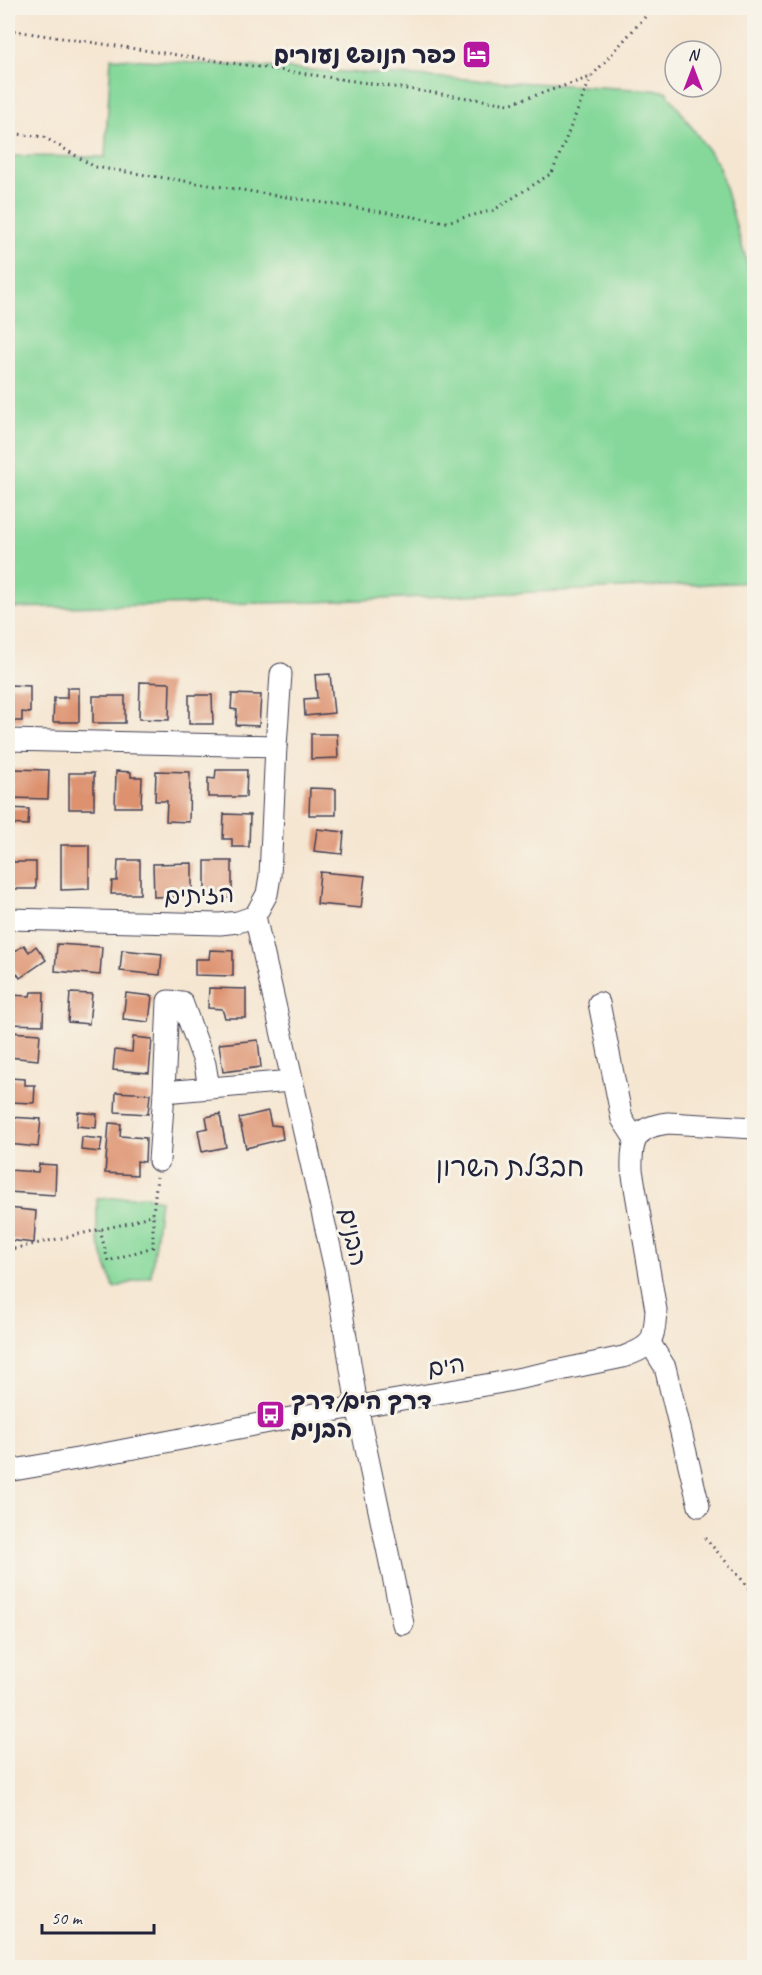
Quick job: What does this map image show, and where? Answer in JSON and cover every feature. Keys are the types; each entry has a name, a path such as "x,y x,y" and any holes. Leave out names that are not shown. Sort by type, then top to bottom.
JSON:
{"street":[{"name":"הזיתים","path":"8,919 220,924 238,922 255,916 267,894 270,876 281,674"},
{"path":"8,740 276,746"},
{"name":"הבנים","path":"255,916 335,1269 357,1406 403,1624"},
{"path":"159,1161 168,1001 182,1002 205,1064 209,1088"},
{"path":"599,1003 622,1119 635,1139"},
{"path":"164,1092 291,1081"},
{"path":"699,1506 665,1367 650,1343 655,1328 656,1310 632,1170 632,1155 635,1139 643,1129 654,1125 668,1123 754,1128"},
{"name":"הים","path":"8,1471 77,1460 357,1406 497,1383 623,1357 639,1352 650,1343"}],"path":[{"path":"8,133 44,137 95,167 446,222 494,210 552,173 591,76 653,8"},
{"path":"8,30 509,104 591,76"},
{"path":"100,1230 108,1261 153,1247 153,1214 159,1161"},
{"path":"8,1250 129,1223 153,1214"},
{"path":"705,1538 754,1593"}],"green space":[{"path":"111,58 663,91 663,99 672,99 718,164 754,287 754,582 316,602 8,608 8,156 105,157"},
{"path":"146,1196 160,1200 151,1276 114,1288 97,1238 97,1199"}],"building":[{"path":"131,8 166,8 166,9 132,12"},
{"path":"330,674 334,713 305,716 304,699 317,698 315,675"},
{"path":"140,682 170,683 169,720 139,719"},
{"path":"9,685 30,686 30,713 22,712 22,721 8,721"},
{"path":"67,688 79,688 79,722 53,722 54,698 67,698"},
{"path":"232,694 261,695 259,726 236,725 237,710 231,709"},
{"path":"189,695 212,695 213,724 189,724"},
{"path":"93,696 125,696 125,723 93,723"},
{"path":"311,734 337,734 338,758 311,759"},
{"path":"12,769 49,770 48,799 11,798"},
{"path":"216,770 247,770 246,797 208,797 208,778 215,779"},
{"path":"116,771 131,772 131,777 142,777 141,807 115,807"},
{"path":"156,771 190,772 189,822 166,821 167,801 155,801"},
{"path":"69,773 94,773 94,809 69,809"},
{"path":"310,788 336,789 336,815 309,815"},
{"path":"8,808 29,809 28,825 8,824"},
{"path":"224,814 250,815 249,847 232,847 232,839 223,839"},
{"path":"317,829 344,832 342,854 314,851"},
{"path":"61,845 89,845 89,889 61,890"},
{"path":"118,860 140,860 140,894 111,894 112,881 117,881"},
{"path":"205,861 232,861 232,898 205,898"},
{"path":"8,862 36,862 36,889 8,889"},
{"path":"192,863 192,896 154,897 153,864"},
{"path":"320,872 365,876 361,908 317,904"},
{"path":"57,944 102,947 100,975 55,971"},
{"path":"24,945 29,952 36,946 46,960 20,978 8,960 8,956"},
{"path":"122,950 162,954 160,975 120,971"},
{"path":"210,950 233,951 233,976 195,975 195,959 209,959"},
{"path":"209,988 246,989 246,1018 225,1018 222,1009 208,1008"},
{"path":"31,992 44,992 43,1025 8,1024 8,995 30,996"},
{"path":"70,993 92,994 89,1024 68,1022"},
{"path":"126,993 152,996 149,1022 123,1019"},
{"path":"10,1032 40,1034 38,1060 8,1057"},
{"path":"133,1037 152,1039 149,1073 113,1070 115,1050 132,1052"},
{"path":"258,1040 261,1067 223,1072 219,1044"},
{"path":"9,1078 25,1079 25,1085 35,1085 34,1103 8,1102"},
{"path":"116,1092 150,1094 148,1114 115,1112"},
{"path":"268,1111 271,1125 281,1126 283,1139 246,1148 239,1118"},
{"path":"78,1112 97,1114 96,1128 77,1126"},
{"path":"220,1114 226,1147 202,1152 198,1130 208,1128 206,1117"},
{"path":"10,1117 41,1119 38,1147 8,1144"},
{"path":"109,1123 121,1124 120,1136 146,1138 145,1162 137,1161 137,1175 105,1173"},
{"path":"82,1137 102,1139 100,1152 81,1150"},
{"path":"39,1164 56,1165 55,1195 8,1192 8,1170 38,1172"},
{"path":"8,1208 36,1211 34,1243 8,1240"}],"place":[{"name":"כפר הנופש נעורים","path":"477,55"},
{"name":"דרך הים/דרך הבנים","path":"270,1415"}],"district":[{"name":"חבצלת השרון","path":"510,1167"}]}
